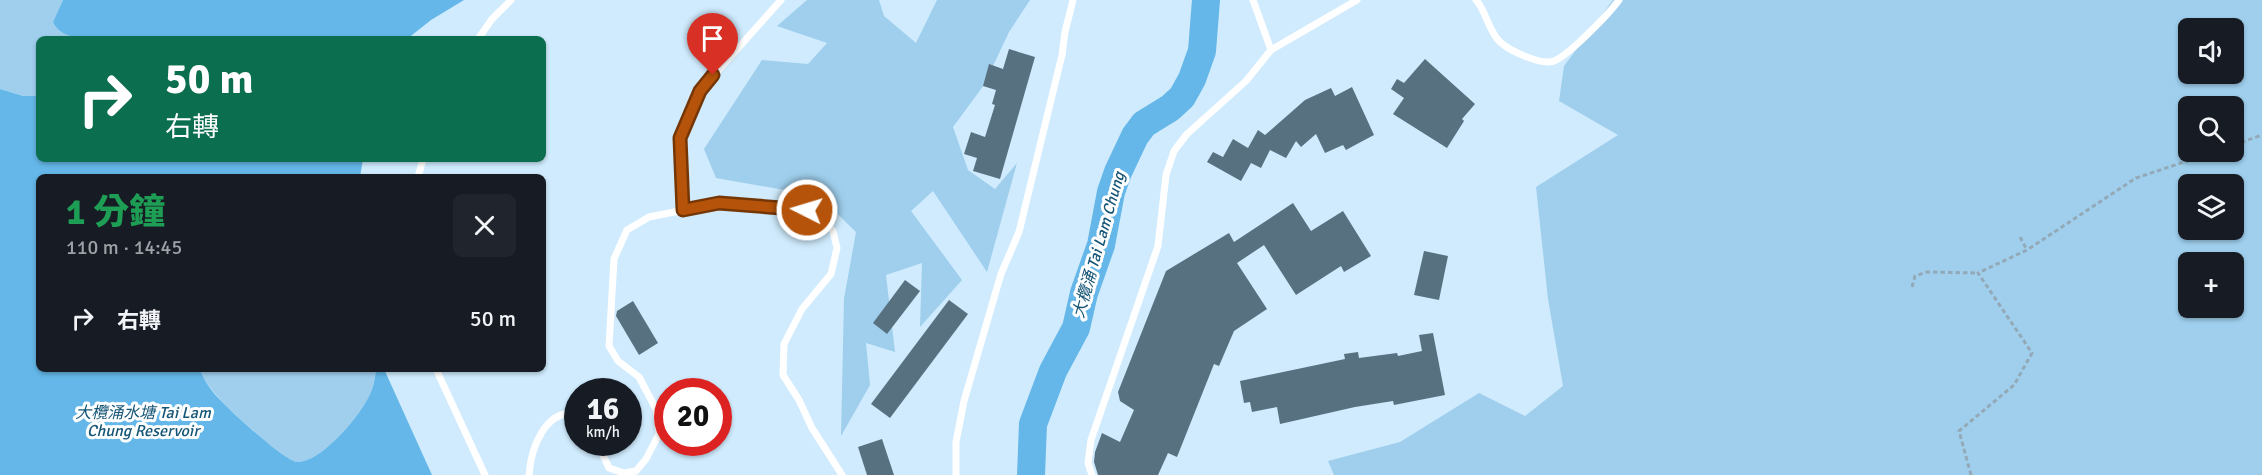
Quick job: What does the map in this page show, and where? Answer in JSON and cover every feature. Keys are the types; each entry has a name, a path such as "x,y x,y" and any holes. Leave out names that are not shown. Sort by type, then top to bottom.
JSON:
{"lane":[{"path":"479,36 511,0"},
{"path":"683,210 680,138 700,91 781,0"},
{"path":"956,475 956,442 964,401 1001,274 1019,232 1073,0"},
{"path":"1253,0 1271,50"},
{"path":"1092,475 1088,464 1091,440 1158,246 1166,175 1174,151 1187,134 1246,81 1271,50 1357,0"},
{"path":"1476,0 1498,40 1512,51 1539,61 1552,62 1564,56 1619,0"},
{"path":"639,378 618,361 609,346 610,290 614,259 627,230 649,218 719,203 807,210 825,222 832,231 837,248 831,274 802,309 784,344 783,375 799,400 812,428 842,475"},
{"path":"437,372 485,475"},
{"path":"603,456 609,468 624,473 636,471 646,459 659,434 656,409 642,381"},
{"path":"529,475 532,453 547,424 552,418 564,413"}],"path":[{"path":"2244,141 2262,135"},
{"path":"1912,287 1915,276 1927,272 1977,273 2027,250 2136,178 2184,162"},
{"path":"2020,237 2027,250"},
{"path":"1971,475 1959,431 2014,386 2032,353 1977,273"}],"shaded area":[{"path":"0,0 63,0 53,22 61,32 72,36 36,36 36,96 23,96 0,89"},
{"path":"807,0 879,0 884,16 916,43 937,0 1030,0 1009,32 984,85 953,127 968,170 995,189 1017,163 987,272 933,191 911,211 962,280 920,327 922,263 886,275 895,352 866,343 870,385 841,436 844,299 856,232 819,196 716,178 704,149 762,60 808,64 827,43 777,26"},
{"path":"1613,0 2262,0 2262,475 1334,475 1328,461 1400,442 1479,393 1525,416 1563,386 1548,299 1536,187 1618,135 1559,101 1564,66"},
{"path":"201,372 375,372 369,396 347,428 327,448 306,460 297,462 267,443 219,398"}],"water":[{"path":"63,0 464,0 431,20 411,36 72,36 61,32 53,22"},
{"name":"大欖涌水塘 Tai Lam Chung Reservoir","path":"0,89 23,96 36,96 36,162 362,162 360,174 36,174 36,372 201,372 209,387 228,408 267,443 297,462 306,460 327,448 347,428 369,396 375,372 385,372 432,475 0,475"}],"building":[{"path":"1009,49 1035,57 1000,179 973,171 977,158 964,154 971,132 985,137 995,105 992,104 996,90 983,86 989,64 1003,69"},
{"path":"1425,59 1475,104 1462,119 1464,121 1447,148 1393,114 1404,98 1391,89 1397,79 1404,83"},
{"path":"1352,87 1374,135 1346,150 1343,145 1325,153 1316,134 1301,147 1296,141 1286,158 1270,150 1261,168 1251,163 1241,181 1207,162 1213,152 1223,157 1233,139 1248,148 1258,130 1265,135 1305,100 1331,88 1335,96"},
{"path":"1293,203 1311,231 1343,211 1371,256 1344,272 1341,266 1296,295 1264,245 1237,263 1267,309 1234,331 1219,366 1214,364 1177,457 1168,453 1158,475 1098,475 1094,462 1102,433 1120,442 1134,410 1120,401 1118,392 1166,271 1229,233 1234,242"},
{"path":"1424,251 1448,256 1439,300 1414,295"},
{"path":"905,280 920,291 887,334 873,323"},
{"path":"949,300 968,314 890,418 871,404"},
{"path":"633,301 658,343 639,355 616,316 617,311"},
{"path":"1433,333 1445,395 1394,405 1393,401 1355,407 1280,424 1277,407 1252,412 1250,402 1244,403 1240,381 1345,359 1344,354 1358,352 1359,358 1397,353 1398,356 1422,351 1419,335"},
{"path":"882,439 894,475 867,475 858,447"}],"waterway":[{"name":"大欖涌 Tai Lam Chung","path":"1031,475 1033,424 1053,371 1076,328 1084,293 1101,245 1111,192 1118,172 1135,136 1144,124 1170,108 1182,97 1192,79 1202,51 1206,0"}],"route":[{"path":"713,75 700,91 680,138 683,210 719,203 807,210"}]}
